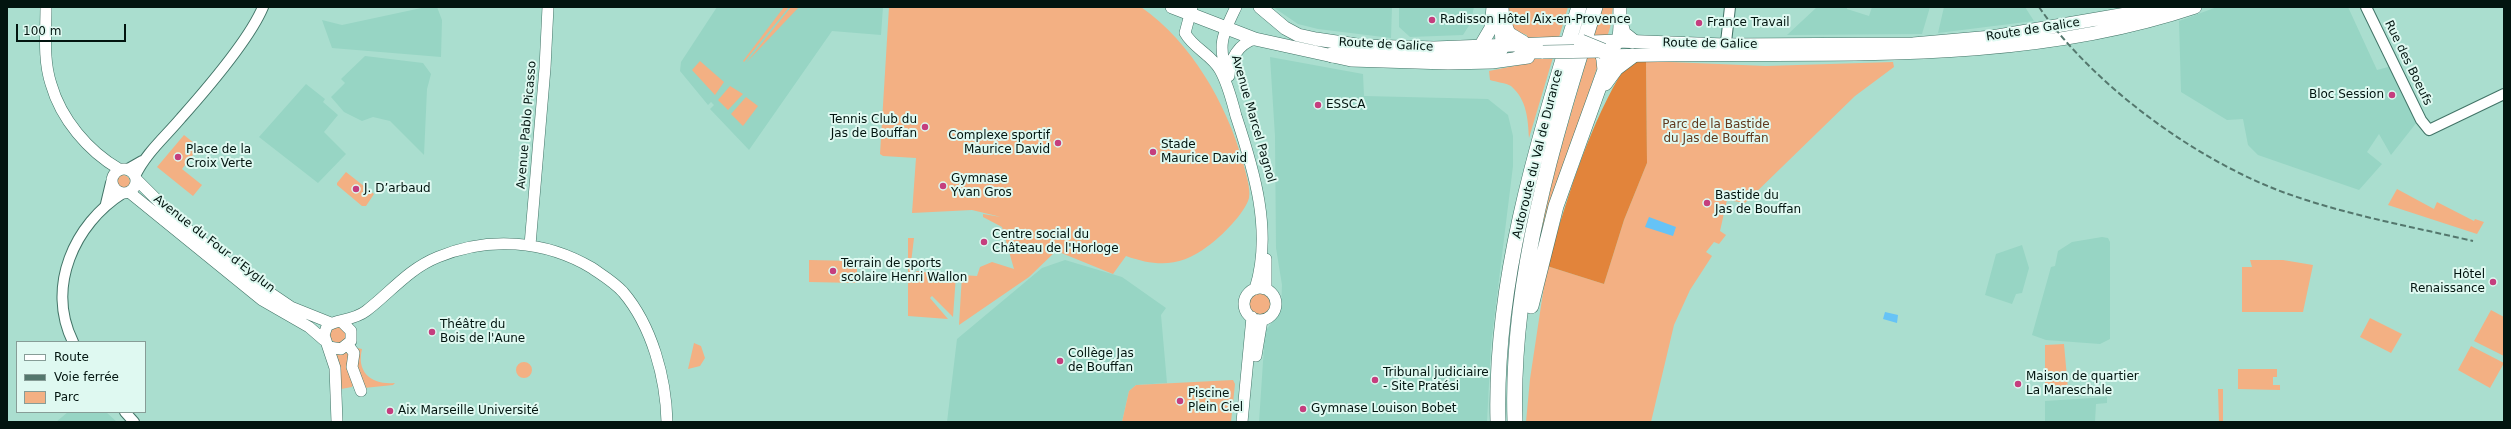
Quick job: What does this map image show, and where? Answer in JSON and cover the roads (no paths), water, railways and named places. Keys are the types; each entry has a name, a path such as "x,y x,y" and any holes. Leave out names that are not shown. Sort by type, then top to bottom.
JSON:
{"highway":[{"path":"1557,78 1575,7"},
{"name":"Autoroute du Val de Durance","path":"1498,422 1503,328 1511,269 1528,183 1557,78 1579,7"},
{"name":"Autoroute du Val de Durance","path":"1516,422 1515,376 1520,318 1536,217 1551,157 1595,7"},
{"path":"1332,55 1495,55 1500,52 1503,44 1498,10"},
{"path":"1498,10 1508,34 1521,50"},
{"path":"1516,422 1525,340 1536,281 1556,206 1599,92 1605,70 1603,54 1581,42"},
{"path":"1599,92 1633,48"}],"main road":[{"path":"46,7 47,57 51,84 78,134 103,160 111,182 115,190 126,193 136,184 130,173 115,172 111,182"},
{"name":"Avenue Pablo Picasso","path":"530,245 545,68 548,7"},
{"name":"Route de Galice","path":"1172,7 1191,11 1225,29 1255,39 1366,61 1418,63 1492,62 1521,50 1581,42 1618,41 1633,48"},
{"name":"Avenue Marcel Pagnol","path":"1236,7 1225,29 1220,48 1258,173 1265,210 1266,289"},
{"name":"Route de Galice","path":"1260,7 1285,28 1298,35 1316,40 1363,46 1434,48 1503,44 1527,52 1543,54 1603,54 1633,48 1912,54 1987,47 2115,28 2145,22 2195,7"},
{"name":"Route de Galice","path":"1725,51 1907,45 1945,42 2092,21 2167,7"},
{"path":"1480,45 1491,28 1498,10"},
{"name":"Avenue Marcel Pagnol","path":"1191,11 1185,33 1191,42 1216,63 1223,76 1249,154 1257,187 1261,234 1258,275 1254,289"},
{"path":"1603,54 1613,48 1618,41 1619,11"},
{"path":"1619,11 1624,33 1633,48"},
{"path":"1229,77 1236,52 1241,45 1255,39"},
{"name":"Avenue du Four d’Eyglun","path":"103,160 130,173 179,222 232,267 291,307 331,323"},
{"name":"Avenue du Four d’Eyglun","path":"126,193 262,300 309,327 327,343"},
{"path":"337,422 335,368 324,331 331,323 342,322 365,312 404,277 441,255 484,244 530,245 559,253 583,263 622,292 640,319 658,362 666,422"},
{"path":"1254,289 1266,289 1275,296 1276,308 1273,314 1257,318 1248,314 1244,304 1249,292 1254,289"},
{"path":"1242,422 1257,318"},
{"path":"1245,422 1257,318"},
{"path":"327,343 341,349 348,345 352,332 342,322"},
{"path":"348,345 354,353 352,367 361,391"}],"street":[{"path":"130,173 182,117 229,58 264,7"},
{"path":"1725,51 1730,7"},
{"name":"Rue des Boeufs","path":"2366,7 2420,120 2429,130 2504,94"},
{"path":"106,204 111,182"},
{"path":"73,341 67,327 64,312 63,289 65,270 72,250 85,228 106,204 126,193"},
{"path":"126,413 134,422"}],"water":[{"path":"1649,217 1676,227 1673,236 1645,227"},
{"path":"1885,312 1898,315 1897,323 1883,319"}],"railway":[{"path":"2039,7 2062,37 2089,66 2120,94 2187,144 2223,165 2259,182 2316,203 2360,215 2473,241"}],"place":[{"name":"Radisson Hôtel Aix-en-Provence","path":"1432,20"},
{"name":"France Travail","path":"1699,23"},
{"name":"Bloc Session","path":"2392,95"},
{"name":"ESSCA","path":"1318,105"},
{"name":"Tennis Club du Jas de Bouffan","path":"925,127"},
{"name":"Complexe sportif Maurice David","path":"1058,143"},
{"name":"Stade Maurice David","path":"1153,152"},
{"name":"Place de la Croix Verte","path":"178,157"},
{"name":"Gymnase Yvan Gros","path":"943,186"},
{"name":"J. D’arbaud","path":"356,189"},
{"name":"Bastide du Jas de Bouffan","path":"1707,203"},
{"name":"Centre social du Château de l'Horloge","path":"984,242"},
{"name":"Terrain de sports scolaire Henri Wallon","path":"833,271"},
{"name":"Hôtel Renaissance","path":"2493,282"},
{"name":"Théâtre du Bois de l'Aune","path":"432,332"},
{"name":"Collège Jas de Bouffan","path":"1060,361"},
{"name":"Tribunal judiciaire - Site Pratési","path":"1375,380"},
{"name":"Maison de quartier La Mareschale","path":"2018,384"},
{"name":"Piscine Plein Ciel","path":"1180,401"},
{"name":"Gymnase Louison Bobet","path":"1303,409"},
{"name":"Aix Marseille Université","path":"390,411"}],"park label":[{"name":"Parc de la Bastide du Jas de Bouffan","path":"1716,132"}]}
